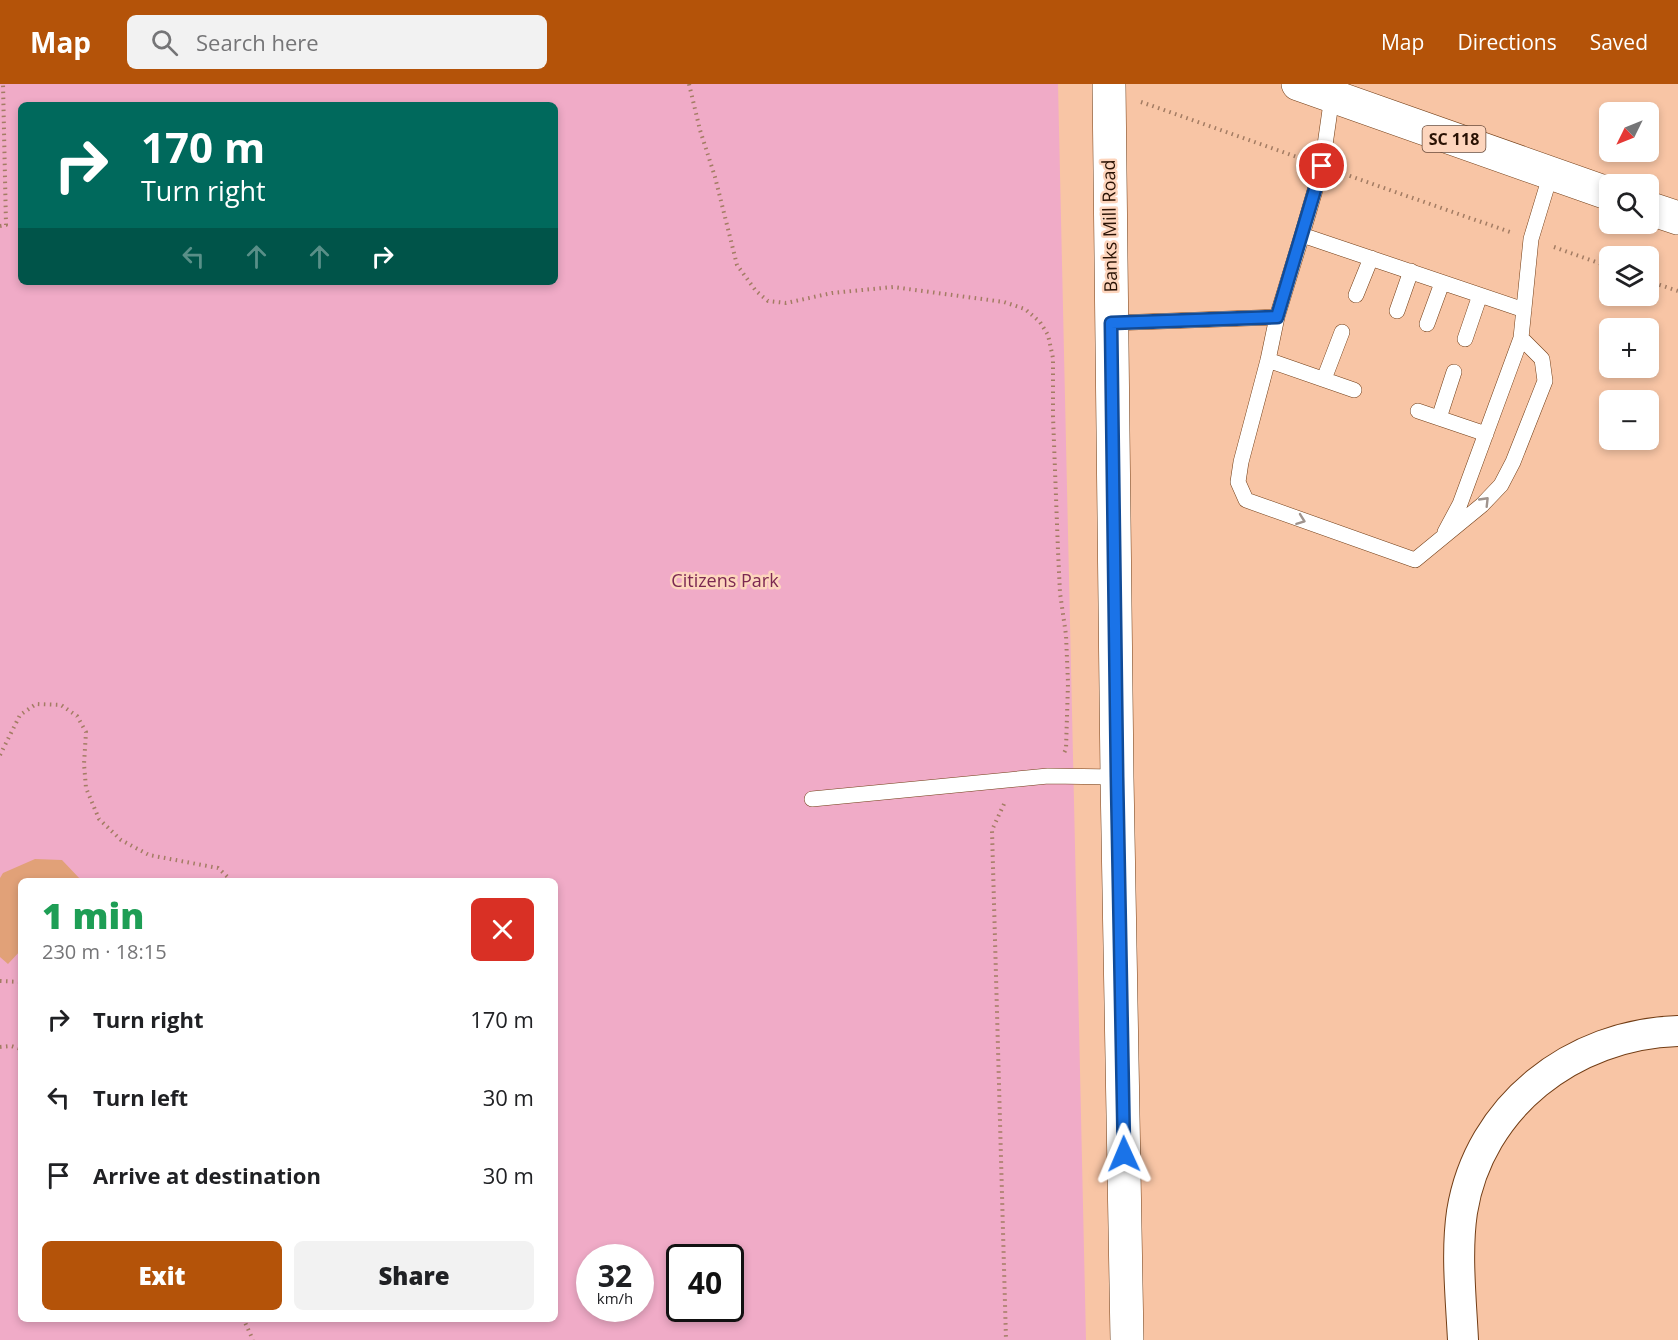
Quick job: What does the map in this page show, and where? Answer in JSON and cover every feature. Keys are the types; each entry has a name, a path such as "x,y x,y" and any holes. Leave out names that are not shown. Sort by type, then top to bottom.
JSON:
{"street":[{"name":"SC 118","path":"1298,84 1599,190"},
{"name":"Banks Mill Road","path":"1109,87 1117,777 1127,1340"},
{"path":"1659,212 1678,218"},
{"path":"1463,1340 1460,1248 1462,1213 1479,1157 1493,1131 1510,1108 1555,1069 1602,1046 1631,1037 1678,1031"}],"lane":[{"path":"1332,96 1322,166 1277,317 1241,462 1238,482 1246,500 1415,560 1482,505 1501,485 1513,462 1545,381 1542,359 1521,338"},
{"path":"1441,540 1460,504 1521,338 1531,239 1551,173"},
{"path":"1302,235 1524,310"},
{"path":"1356,295 1371,258"},
{"path":"1397,311 1411,271"},
{"path":"1427,324 1442,283"},
{"path":"1465,339 1480,296"},
{"path":"1111,323 1277,317"},
{"path":"1324,379 1342,332"},
{"path":"1268,360 1354,390"},
{"path":"1439,418 1454,372"},
{"path":"1418,411 1486,435"},
{"path":"812,799 1048,776 1117,777"}],"path":[{"path":"0,226 6,225 3,84"},
{"path":"689,84 737,265 756,291 768,300 786,303 832,293 893,287 1004,302 1025,309 1040,322 1048,335 1053,358 1058,551 1068,683 1066,748 1058,765 1048,776"},
{"path":"1109,87 1322,166 1599,263"},
{"path":"1659,285 1678,291"},
{"path":"0,755 20,715 36,704 61,705 77,716 86,732 84,764 86,788 99,819 121,840 149,855 218,868 229,878"},
{"path":"1005,800 992,830 1006,1340"},
{"path":"0,981 18,982"},
{"path":"0,1047 18,1048"},
{"path":"245,1322 253,1340"}],"green space":[{"name":"Citizens Park","path":"0,84 1058,84 1086,1340 0,1340"}],"building":[{"path":"35,859 62,860 79,878 18,878 18,953 8,964 0,957 0,878 3,873"}],"route":[{"path":"1124,1154 1111,323 1277,317 1322,166"}]}
